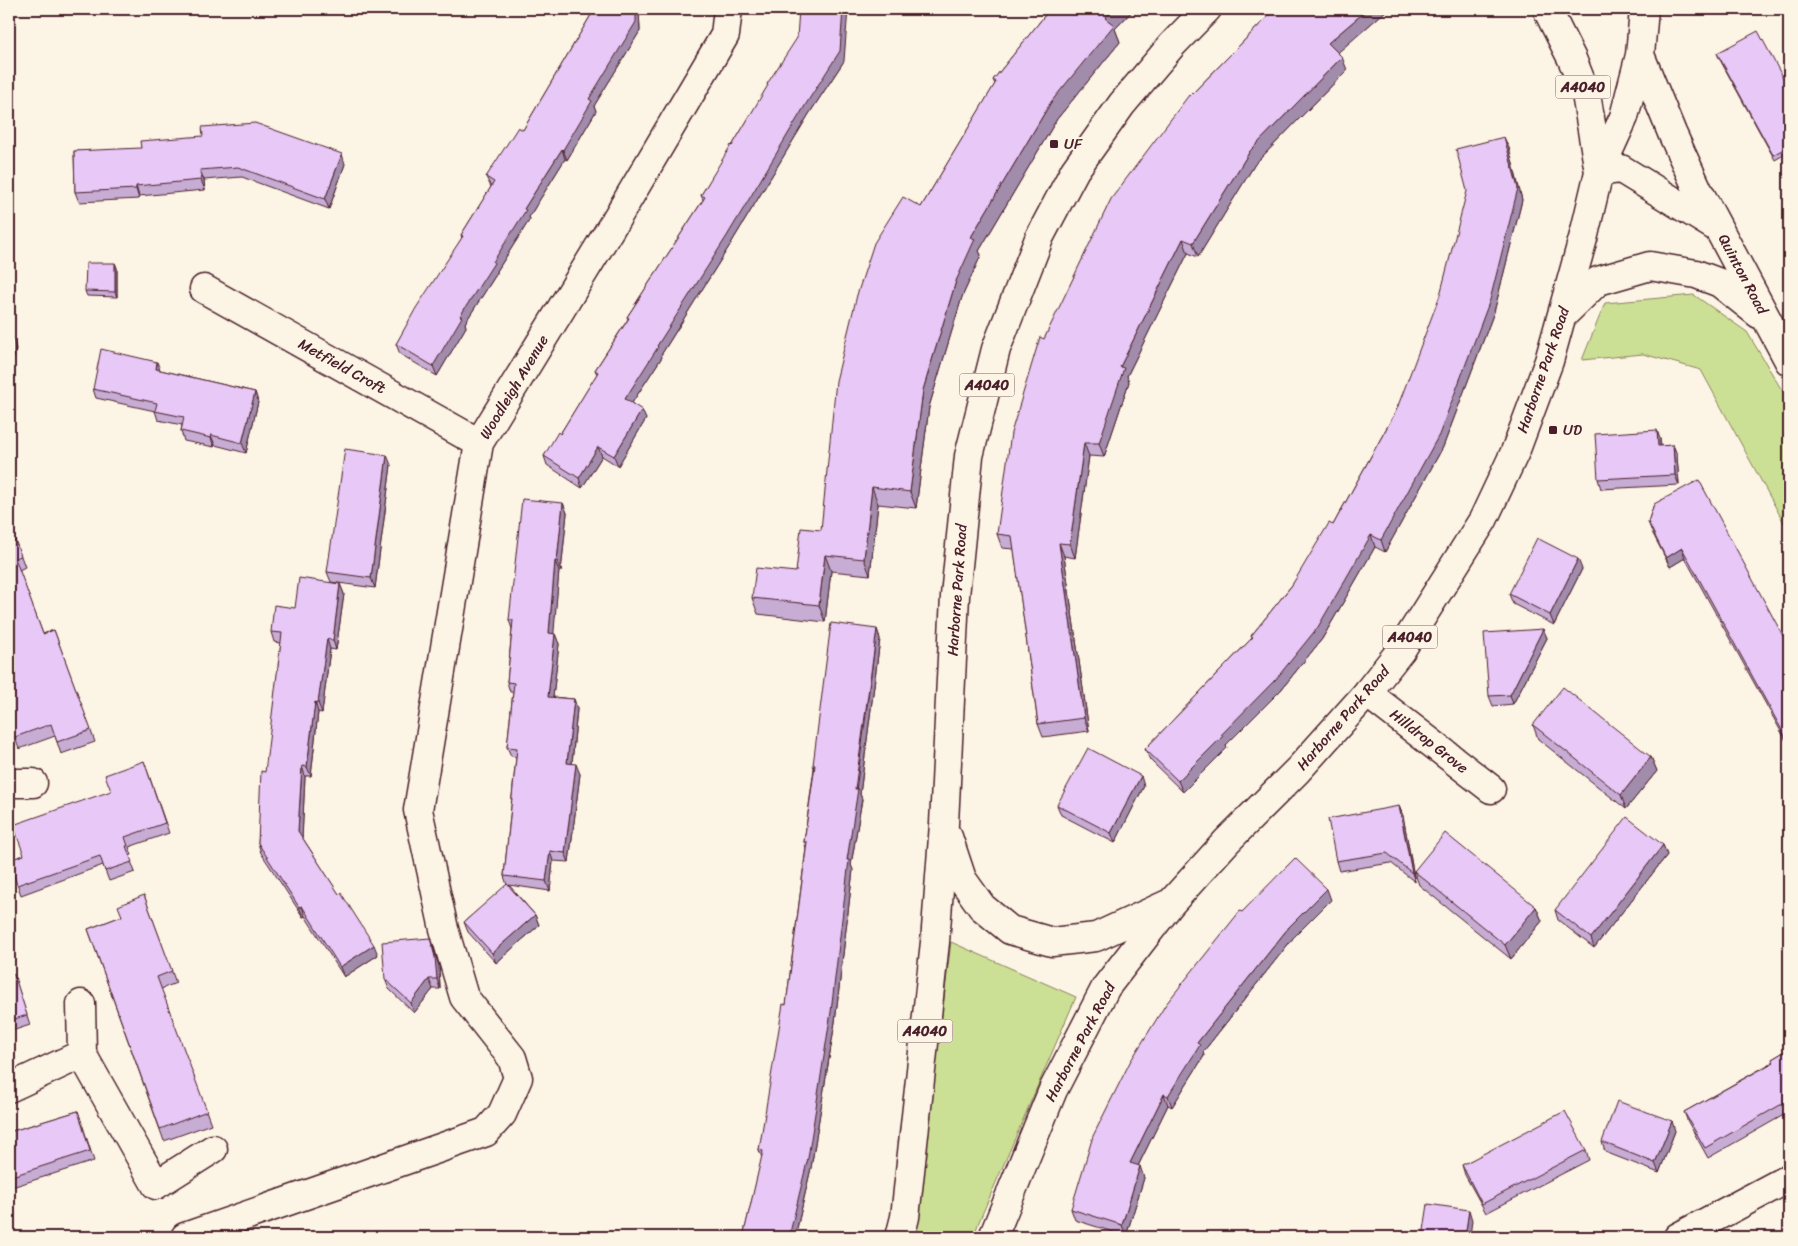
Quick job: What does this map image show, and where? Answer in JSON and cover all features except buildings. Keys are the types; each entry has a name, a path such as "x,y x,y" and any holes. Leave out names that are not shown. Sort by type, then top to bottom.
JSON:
{"main road":[{"name":"Woodleigh Avenue","path":"185,1237 486,1132 502,1114 518,1078 512,1058 464,997 444,929 418,810 479,443 618,216 725,35 728,9"},
{"name":"Harborne Park Road","path":"900,1237 905,1217 934,952 944,824 955,596 969,456 996,349 1040,236 1075,170 1122,104 1172,45 1207,9"},
{"name":"Harborne Park Road","path":"994,1237 1053,1090 1106,987 1171,903 1227,841 1298,770 1367,693 1401,650 1483,520 1515,452 1562,316 1599,172 1586,94 1572,59 1547,9"},
{"path":"1566,9 1572,59"},
{"path":"1599,172 1624,117 1640,55 1644,9"},
{"path":"1640,55 1672,133 1718,227"},
{"name":"Quinton Road","path":"1599,172 1621,169 1718,227 1776,323 1789,361"},
{"path":"1562,316 1598,281 1650,266 1696,274 1720,283 1776,323"},
{"name":"Metfield Croft","path":"204,289 479,443"},
{"name":"Hilldrop Grove","path":"1367,693 1492,789"},
{"path":"944,824 962,879 982,908 1010,930 1052,942 1096,937 1171,903"},
{"path":"80,1004 82,1054 156,1185 213,1149"},
{"path":"9,1088 82,1054"},
{"path":"1678,1237 1789,1178"}],"green space":[{"path":"1694,295 1747,332 1789,402 1789,532 1701,370 1643,354 1582,360 1605,303"},
{"path":"951,942 1076,997 974,1237 910,1237 921,1185"}],"place":[{"name":"UF","path":"1054,144"},
{"name":"UD","path":"1553,430"}]}
